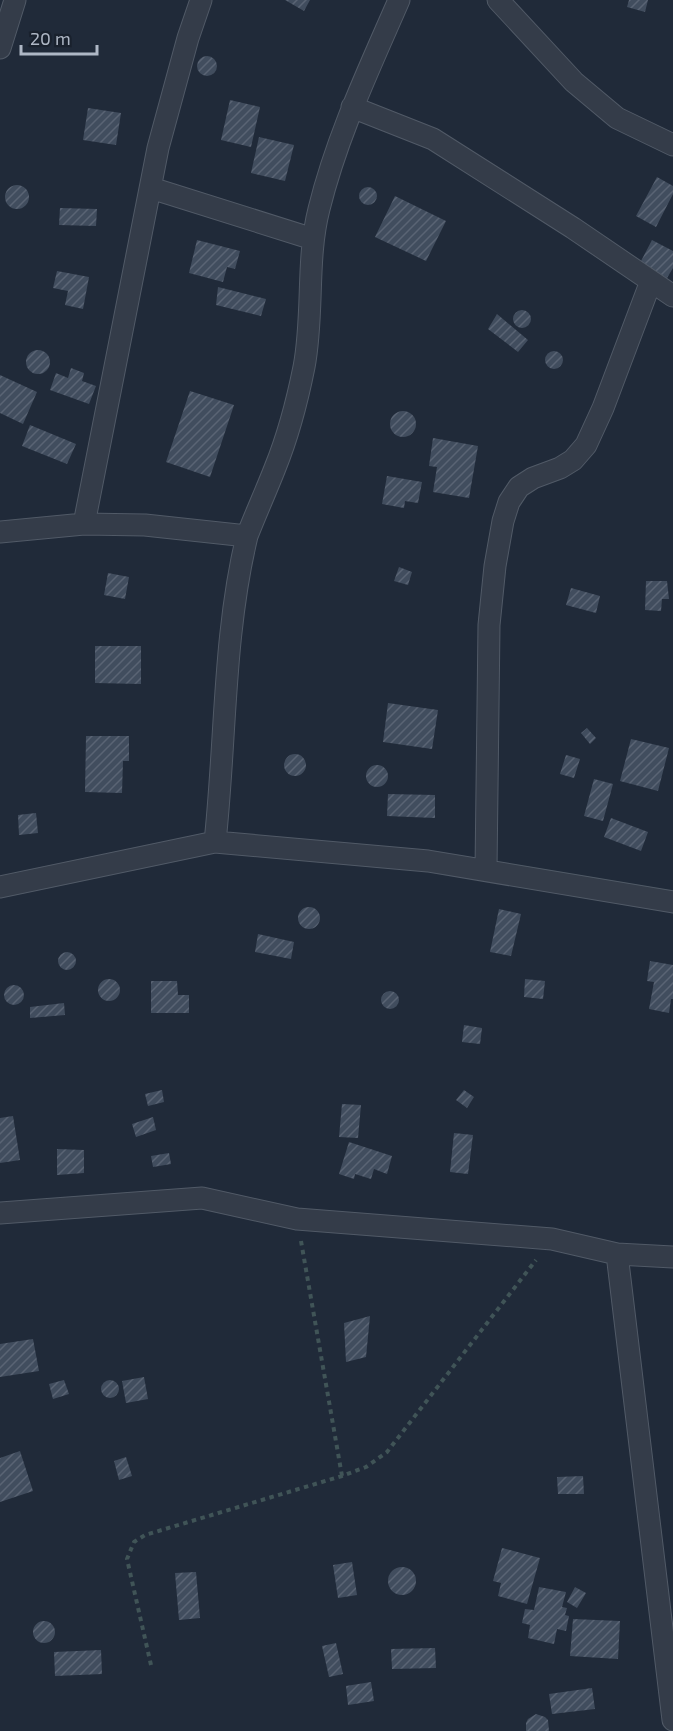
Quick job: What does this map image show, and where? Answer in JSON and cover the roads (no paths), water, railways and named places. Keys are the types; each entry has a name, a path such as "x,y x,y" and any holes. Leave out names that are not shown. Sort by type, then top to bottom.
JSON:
{"street":[{"path":"0,48 15,0"},
{"path":"84,524 152,188 158,148 174,85 201,0"},
{"path":"215,842 237,579 247,536 290,428 304,367 310,315 313,239 319,210 339,141 399,0"},
{"path":"498,0 574,82 617,118 673,145"},
{"path":"352,107 433,139 573,228 673,296"},
{"path":"152,188 313,239"},
{"path":"486,870 489,625 495,566 503,521 509,502 519,487 573,460 586,445 603,408 651,281"},
{"path":"0,532 84,524 145,525 247,536"},
{"path":"0,887 215,842 382,856 486,870 673,902"},
{"path":"0,1213 202,1198 297,1219 552,1239 617,1254 671,1255"},
{"path":"617,1254 673,1720"}]}
